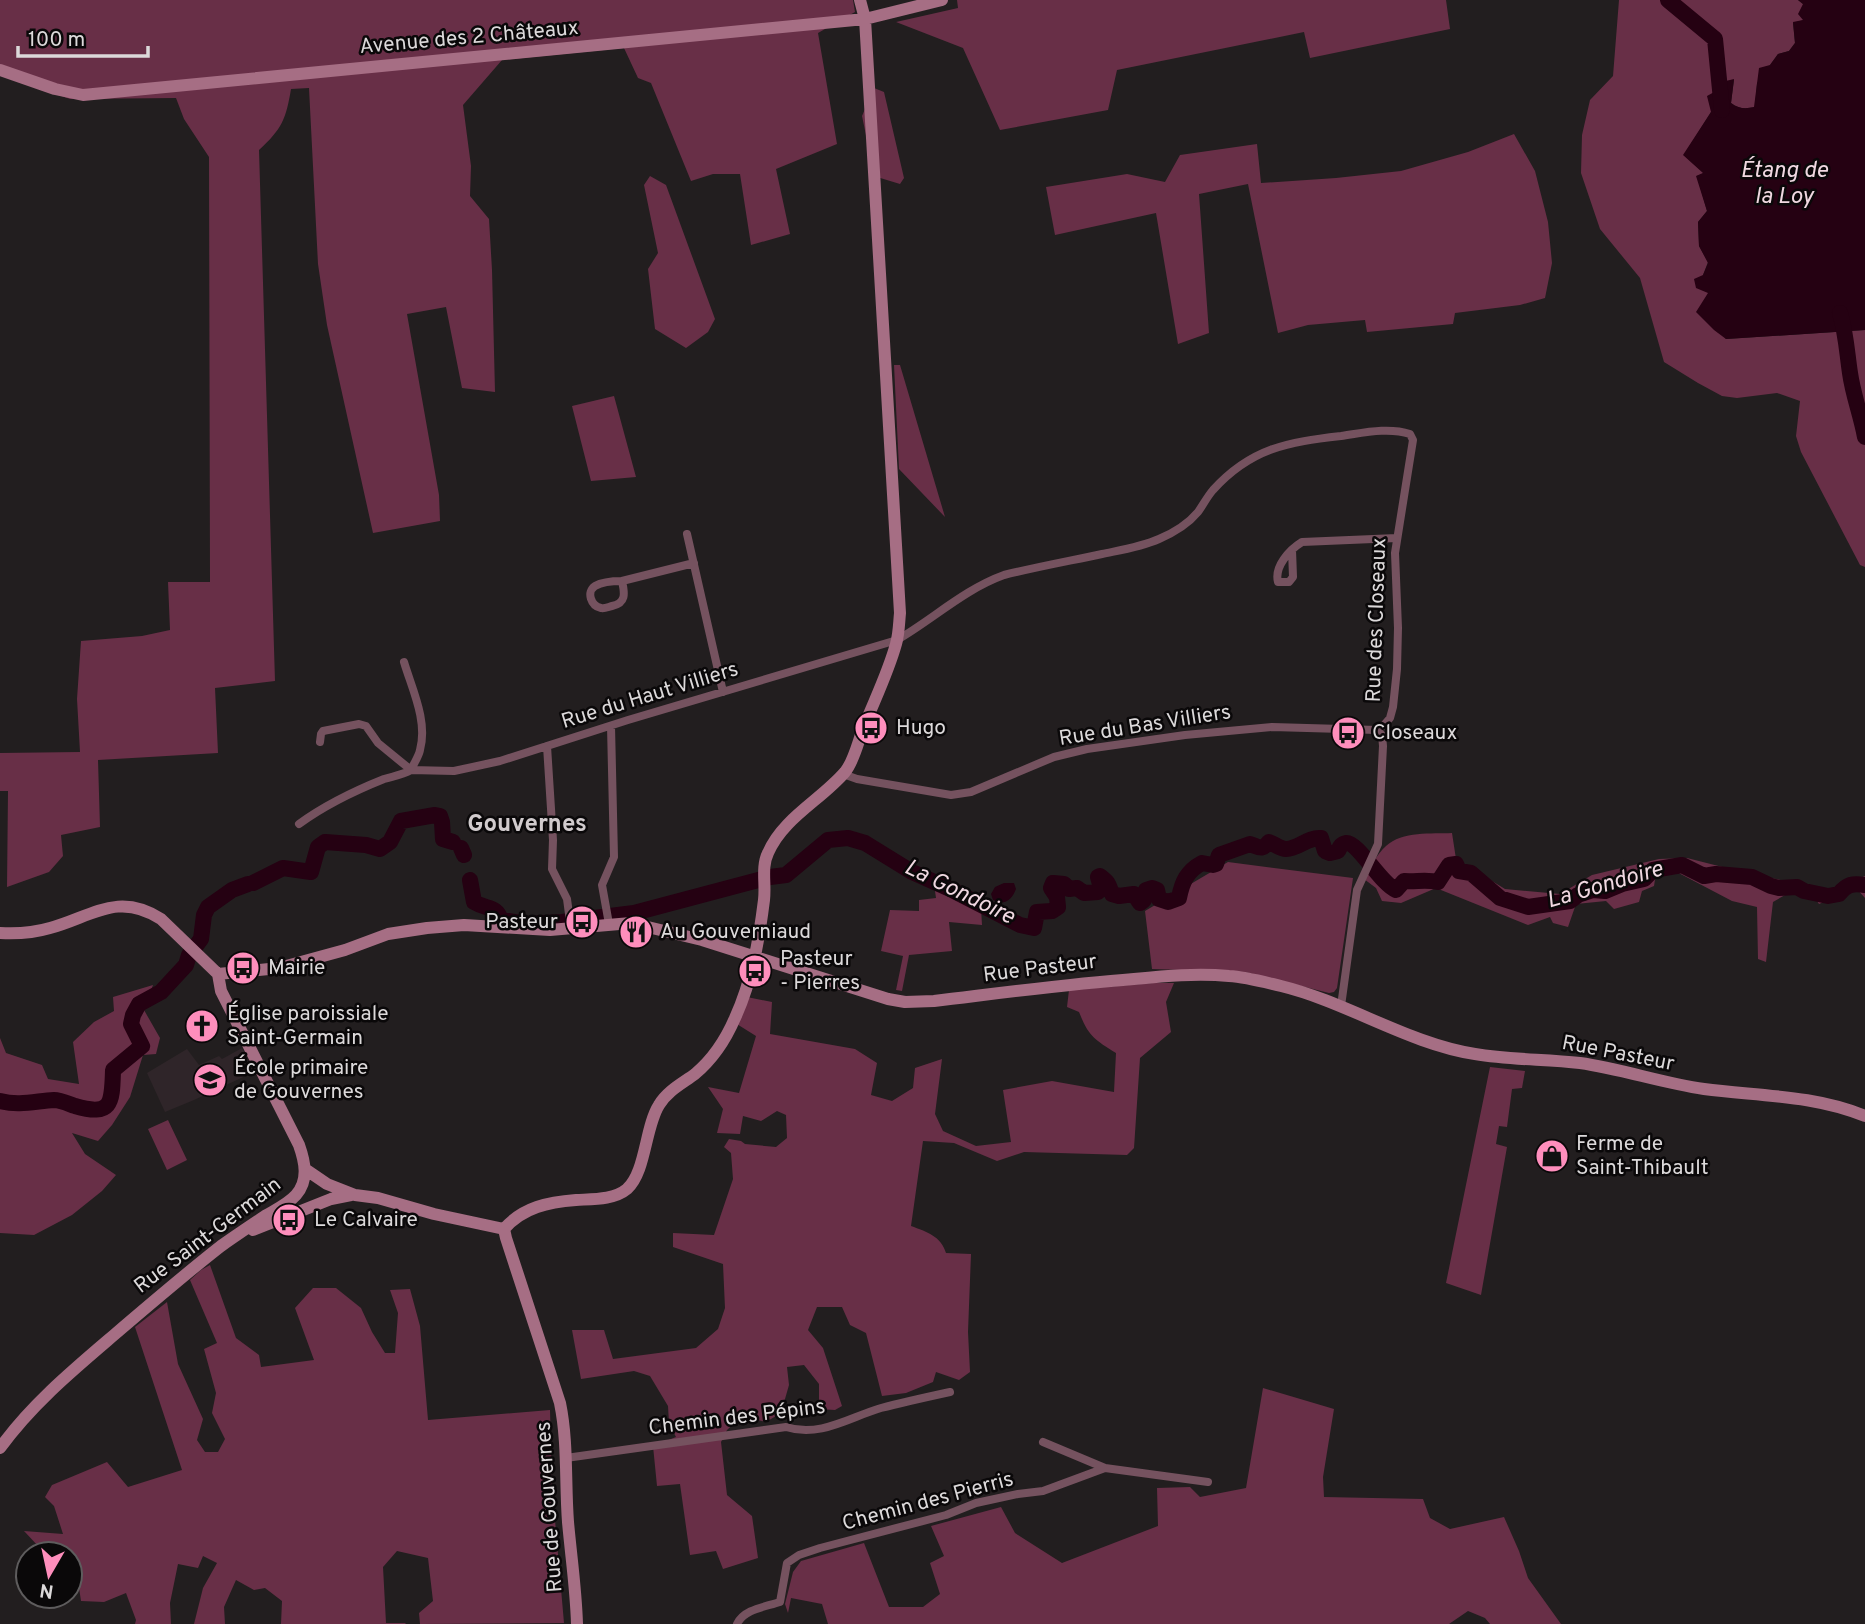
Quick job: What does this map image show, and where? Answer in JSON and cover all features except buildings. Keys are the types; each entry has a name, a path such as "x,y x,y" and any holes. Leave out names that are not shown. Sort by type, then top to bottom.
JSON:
{"street":[{"path":"305,1169 327,1184 355,1195 378,1198 434,1214 504,1229 523,1213 540,1205 613,1196 627,1189 637,1175 659,1105 712,1057 735,1018 754,956 764,900 766,855 777,837 796,817 849,768 897,640 899,586 865,19 860,0"},
{"name":"Avenue des 2 Châteaux","path":"0,70 55,89 83,95 865,19 942,0"},
{"name":"Rue du Haut Villiers","path":"411,770 454,771 500,761 897,640 994,578 1134,547 1168,535 1196,514 1212,491 1231,474 1273,448 1303,440 1382,431 1410,434"},
{"name":"Rue des Closeaux","path":"1340,1006 1357,890 1378,844 1382,736 1377,730 1390,718 1393,706 1398,628 1395,553 1413,440 1410,434"},
{"path":"687,534 723,692"},
{"path":"1292,550 1307,541 1396,538"},
{"path":"622,581 625,593 620,604 602,609 594,605 590,598 591,590 595,586 694,563"},
{"path":"299,824 322,807 411,770 420,750 422,729 404,662"},
{"path":"320,742 323,731 359,724 366,726 378,743 411,770"},
{"path":"608,918 602,885 614,857 611,726"},
{"name":"Rue du Bas Villiers","path":"843,774 857,779 951,795 971,792 1055,757 1087,749 1185,735 1272,727 1377,730"},
{"path":"547,746 554,840 552,869 567,899 570,923"},
{"path":"0,933 36,932 102,909 142,909 161,919 218,974"},
{"name":"Rue Pasteur","path":"218,974 279,968 345,950 388,934 427,928 464,925 534,930 608,918 648,926 905,1002 1117,980 1231,976 1284,987 1447,1048 1472,1054 1581,1063 1684,1086 1816,1101 1843,1107 1865,1116"},
{"name":"Rue Saint-Germain","path":"0,1448 16,1426 78,1366 188,1272 234,1236 295,1196 303,1184 304,1158 299,1145 221,991 218,974"},
{"path":"241,1233 255,1230 331,1199 355,1195"},
{"name":"Rue de Gouvernes","path":"504,1229 560,1403 565,1427 568,1521 577,1624"},
{"name":"Chemin des Pépins","path":"566,1458 786,1427 797,1431 811,1431 832,1427 879,1409 950,1392"},
{"path":"1043,1442 1105,1468"},
{"name":"Chemin des Pierris","path":"737,1624 741,1617 780,1602 786,1563 820,1548 946,1515 976,1503 1043,1491 1105,1468 1208,1482"}],"shaded area":[{"path":"0,0 853,0 855,12 818,33 837,144 776,169 790,234 751,245 740,174 713,174 691,181 651,83 638,78 624,48 502,60 463,105 471,166 470,196 489,219 495,392 462,388 446,307 407,314 439,495 440,521 373,533 327,325 318,264 309,88 291,89 282,123 259,150 275,681 215,688 218,753 98,760 100,827 61,835 63,856 49,872 7,887 8,791 0,791 0,753 80,752 77,699 81,641 142,636 170,630 168,582 210,582 209,157 184,119 176,98 70,99 0,75"},
{"path":"957,0 1446,0 1450,29 1310,58 1304,32 1117,70 1108,110 1000,130 963,48 896,22 958,8"},
{"path":"1619,0 1798,0 1803,4 1804,20 1793,23 1795,43 1789,51 1778,54 1757,83 1755,107 1742,108 1731,103 1734,80 1727,81 1725,86 1715,93 1711,112 1684,155 1704,173 1697,176 1707,211 1698,222 1699,246 1708,262 1703,275 1709,292 1703,304 1726,339 1865,330 1865,567 1860,565 1801,452 1796,436 1800,401 1777,393 1737,398 1722,396 1664,362 1640,278 1600,229 1581,173 1582,135 1590,100 1613,76"},
{"path":"874,88 884,92 904,178 900,184 877,177 871,159 862,116"},
{"path":"1514,134 1535,171 1548,222 1552,263 1545,298 1520,305 1455,313 1453,324 1367,332 1365,320 1308,325 1278,333 1248,184 1199,194 1209,333 1178,344 1156,213 1055,235 1046,187 1127,174 1165,182 1180,155 1257,144 1261,183 1401,171 1468,152"},
{"path":"650,176 666,185 715,319 708,332 686,348 655,329 648,269 658,253 644,185"},
{"path":"894,365 900,365 945,517 899,469"},
{"path":"614,396 636,477 591,481 572,406"},
{"path":"1452,833 1456,859 1505,889 1560,894 1592,875 1659,859 1687,858 1832,890 1865,876 1865,898 1855,887 1847,887 1840,895 1819,904 1815,898 1792,891 1773,902 1766,962 1758,959 1757,907 1732,901 1673,870 1656,873 1654,886 1642,891 1639,902 1614,909 1606,901 1576,904 1568,927 1553,923 1550,917 1528,925 1436,888 1401,903 1382,901 1376,888 1364,879 1379,853 1393,841 1418,834"},
{"path":"1228,862 1353,878 1337,988 1334,992 1245,972 1152,969 1145,911"},
{"path":"934,884 981,908 982,925 949,922 952,951 909,955 902,991 896,990 903,956 881,951 890,910 919,911 919,900 936,898"},
{"path":"1174,983 1166,1002 1171,1032 1140,1058 1134,1148 1127,1155 1024,1152 997,1161 954,1143 923,1141 911,1226 941,1242 946,1253 971,1254 968,1332 970,1372 959,1380 936,1372 933,1382 906,1393 882,1396 866,1333 850,1325 842,1307 817,1307 808,1330 823,1348 842,1406 835,1410 819,1409 819,1384 804,1365 787,1367 789,1385 781,1413 766,1422 742,1416 727,1430 721,1442 727,1495 752,1516 758,1558 723,1569 716,1551 690,1555 680,1484 657,1486 653,1446 676,1437 669,1423 668,1406 650,1376 634,1371 581,1379 572,1330 604,1330 613,1359 696,1348 718,1329 725,1308 723,1264 673,1247 673,1233 714,1235 733,1179 731,1153 724,1147 729,1139 745,1144 776,1147 787,1138 786,1115 777,1111 761,1121 743,1116 740,1134 717,1133 723,1109 708,1087 739,1093 756,1036 732,1021 742,996 772,1002 770,1034 855,1049 877,1063 871,1095 892,1101 913,1088 915,1068 942,1059 935,1114 943,1131 976,1146 1011,1142 1003,1090 1052,1081 1114,1092 1116,1053 1093,1037 1079,1012 1067,1007 1069,990"},
{"path":"153,985 144,1010 160,1038 156,1054 143,1055 130,1097 98,1141 72,1133 85,1154 116,1175 102,1191 72,1215 34,1235 0,1233 0,1038 6,1053 42,1065 48,1079 79,1084 73,1042 94,1022 114,1011 113,997"},
{"path":"242,1048 254,1072 165,1112 147,1073 187,1049 199,1065 219,1056 222,1059"},
{"path":"1490,1067 1525,1071 1522,1088 1512,1089 1507,1127 1499,1126 1496,1144 1507,1147 1481,1295 1446,1283"},
{"path":"168,1120 187,1160 167,1170 148,1129"},
{"path":"210,1265 236,1338 259,1355 261,1367 314,1360 295,1308 313,1288 336,1288 361,1308 385,1353 395,1353 398,1313 390,1290 410,1289 420,1326 428,1420 550,1410 552,1486 564,1623 420,1624 419,1613 433,1601 428,1558 397,1551 383,1567 386,1623 406,1624 281,1624 282,1601 265,1588 254,1590 236,1580 224,1607 225,1624 194,1624 203,1588 217,1563 203,1556 198,1568 178,1564 170,1603 171,1624 135,1624 126,1593 104,1602 84,1601 84,1540 32,1540 24,1531 63,1534 54,1506 45,1497 52,1485 107,1462 128,1487 182,1470 135,1327 167,1302 178,1364 203,1419 197,1440 205,1452 218,1452 225,1439 212,1413 216,1393 204,1349 217,1343 190,1280"},
{"path":"1263,1388 1334,1409 1323,1477 1324,1497 1423,1499 1430,1518 1450,1529 1504,1517 1528,1578 1561,1624 1490,1624 1485,1618 1468,1611 1449,1624 828,1624 822,1604 791,1598 788,1613 785,1604 793,1572 801,1561 864,1543 889,1607 923,1607 940,1594 930,1563 944,1556 931,1526 1001,1507 1015,1533 1062,1563 1158,1526 1157,1488 1190,1487 1200,1497 1246,1488"}],"water":[{"name":"Étang de la Loy","path":"1798,0 1865,0 1865,330 1726,339 1696,312 1708,293 1696,288 1694,279 1703,275 1708,263 1699,246 1698,222 1707,211 1696,176 1703,173 1683,155 1711,112 1707,96 1725,86 1726,81 1734,79 1731,103 1742,108 1754,107 1759,68 1770,65 1778,54 1789,51 1795,43 1793,22 1803,20 1798,14 1803,4"},
{"path":"1014,883 1016,889 1012,896 1004,902 993,900 991,894 995,887"}],"waterway":[{"path":"1668,0 1715,39 1722,110"},
{"path":"1840,313 1851,381 1865,437"},
{"name":"La Gondoire","path":"253,883 283,868 311,872 318,847 325,842 366,845 380,849 390,842 401,821 440,816 443,839 453,842"},
{"name":"La Gondoire","path":"508,921 527,924 562,922 634,913 786,875 828,840 848,838 865,843 912,872 1020,925 1034,928 1037,912 1052,911 1058,907 1057,897 1051,888 1053,883 1064,884 1069,889 1077,888 1084,893 1098,892 1101,888 1100,876 1108,884 1112,894 1134,894 1140,903 1144,900 1146,890 1152,888 1157,890 1159,899 1168,902 1179,898 1184,882 1192,870 1202,863 1216,864 1219,855 1250,844 1262,847 1269,842 1286,849 1316,838 1321,838 1325,851 1330,853 1338,851 1344,843 1351,844 1396,890 1404,881 1438,882 1449,865 1456,864 1459,871 1471,873 1500,898 1528,907 1570,901 1593,890 1605,891 1644,879 1653,870 1682,865 1704,876 1716,874 1752,877 1771,886 1797,887 1828,896 1839,894 1850,885 1865,885"},
{"name":"La Gondoire","path":"461,848 464,855"},
{"name":"La Gondoire","path":"470,880 474,902 494,910 501,920"},
{"name":"La Gondoire","path":"0,1101 21,1103 57,1100 97,1110 108,1104 113,1070 142,1046 131,1024 139,1004 161,992 186,965 189,955 201,939 204,915 208,907 232,890 248,884"}],"place":[{"name":"Hugo","path":"871,728"},
{"name":"Closeaux","path":"1348,733"},
{"name":"Pasteur","path":"582,922"},
{"name":"Au Gouverniaud","path":"636,932"},
{"name":"Mairie","path":"243,968"},
{"name":"Pasteur - Pierres","path":"755,971"},
{"name":"Église paroissiale Saint-Germain","path":"202,1026"},
{"name":"École primaire de Gouvernes","path":"210,1080"},
{"name":"Ferme de Saint-Thibault","path":"1552,1156"},
{"name":"Le Calvaire","path":"289,1220"}],"district":[{"name":"Gouvernes","path":"527,825"}]}
